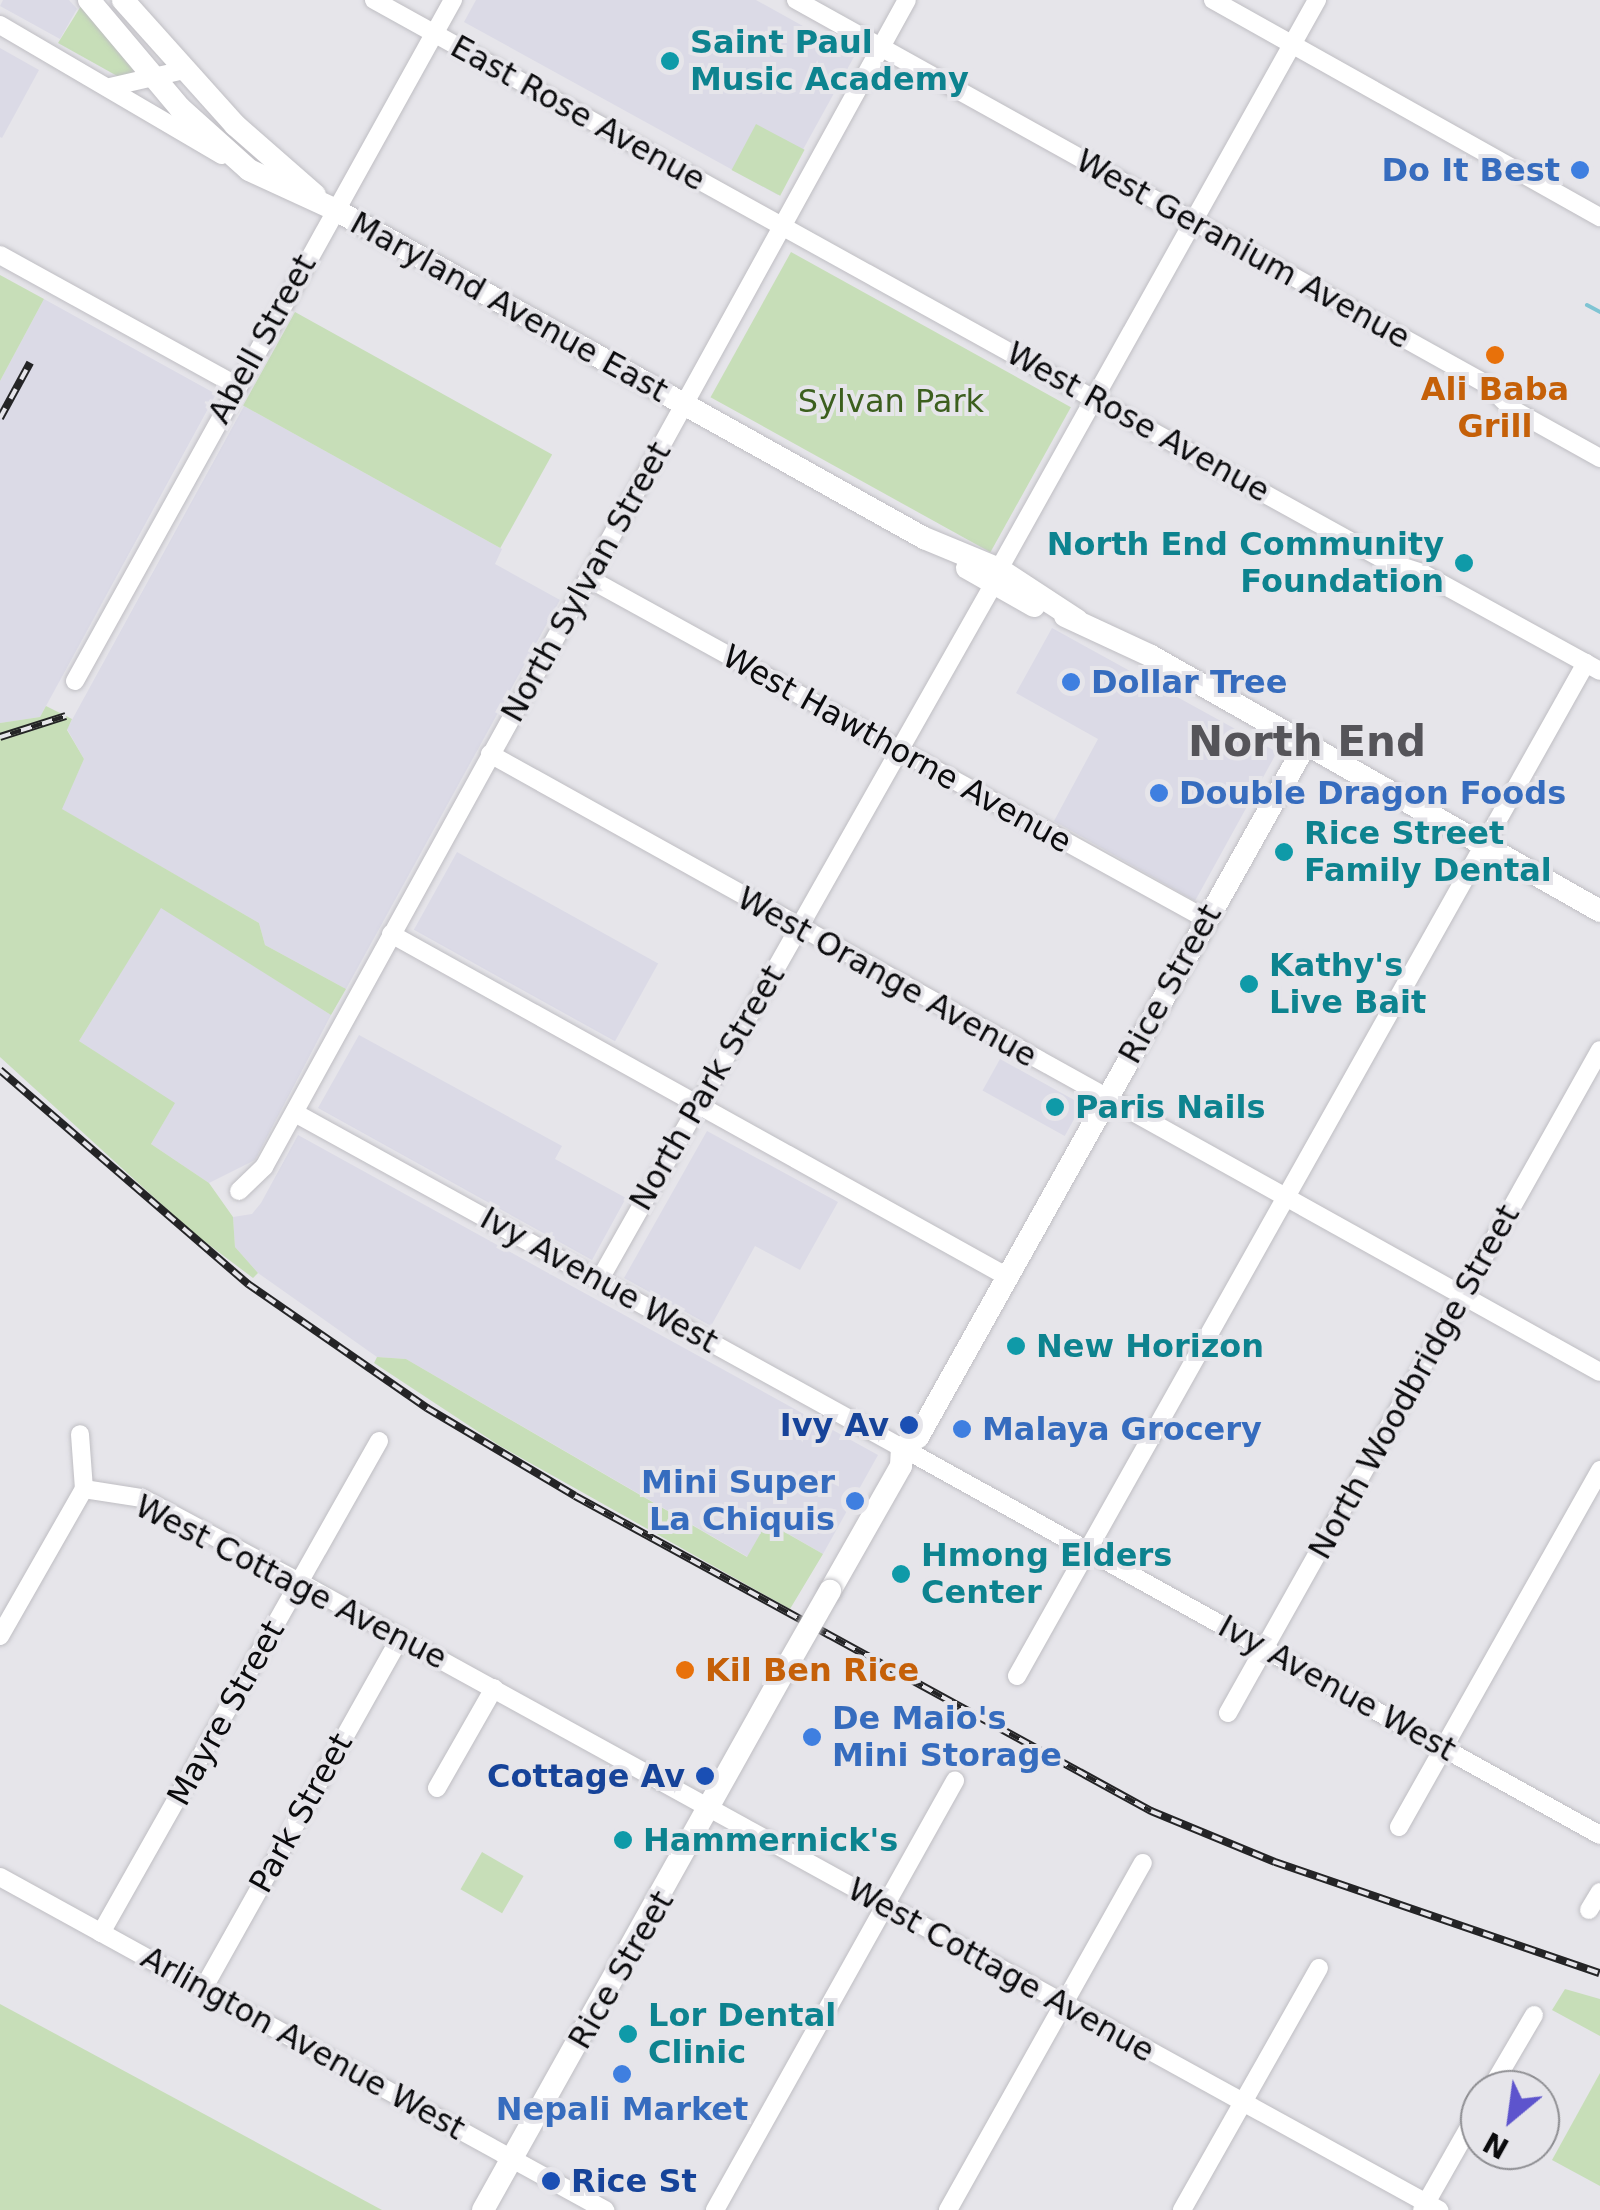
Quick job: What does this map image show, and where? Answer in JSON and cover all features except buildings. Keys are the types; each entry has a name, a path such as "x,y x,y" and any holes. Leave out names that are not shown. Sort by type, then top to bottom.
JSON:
{"main road":[{"path":"89,0 154,78 249,170 334,209"},
{"path":"123,0 253,143 334,209"},
{"name":"Maryland Avenue East","path":"334,209 924,538 937,554 996,577 1307,742 1600,910"},
{"name":"Rice Street","path":"484,2210 1307,742"}],"street":[{"name":"East Rose Avenue","path":"374,0 782,225"},
{"name":"Abell Street","path":"75,681 234,384 453,0"},
{"name":"West Geranium Avenue","path":"796,0 1488,385 1514,410 1600,458"},
{"name":"North Sylvan Street","path":"239,1191 264,1167 907,0"},
{"path":"1213,0 1600,217"},
{"name":"North Park Street","path":"600,1279 1316,0"},
{"path":"0,25 249,170"},
{"path":"110,87 184,70"},
{"name":"West Rose Avenue","path":"782,225 1388,562 1422,573 1593,667"},
{"path":"0,255 234,384"},
{"name":"West Hawthorne Avenue","path":"588,578 1206,919"},
{"path":"1018,1676 1485,846 1593,667"},
{"name":"West Orange Avenue","path":"490,754 1600,1372"},
{"path":"391,934 1006,1276"},
{"name":"North Woodbridge Street","path":"1228,1714 1600,1050"},
{"name":"Ivy Avenue West","path":"294,1113 1600,1835"},
{"path":"0,1636 84,1489 80,1434"},
{"name":"Mayre Street","path":"101,1933 379,1440"},
{"path":"1399,1826 1600,1470"},
{"name":"West Cottage Avenue","path":"84,1489 142,1498 1065,2003 1429,2208"},
{"name":"Park Street","path":"203,1989 400,1638"},
{"path":"437,1788 494,1688"},
{"path":"716,2210 955,1780"},
{"path":"948,2210 1144,1863"},
{"name":"Arlington Avenue West","path":"0,1877 605,2210"},
{"path":"1589,1910 1600,1892"},
{"path":"1182,2210 1319,1968"},
{"path":"1502,2070 1534,2015"},
{"path":"1429,2208 1460,2147"}],"shaded area":[{"path":"3,0 69,0 77,9 60,39 0,6"},
{"path":"476,0 756,0 855,55 778,195 464,22"},
{"path":"0,48 39,70 2,138 0,137"},
{"path":"44,299 216,394 40,717 0,723 0,381"},
{"path":"244,406 502,549 495,564 560,600 346,989 265,945 259,923 61,809 84,759 67,729"},
{"path":"1052,628 1277,752 1195,901 1054,821 1098,739 1016,693"},
{"path":"457,852 658,964 615,1041 414,930"},
{"path":"161,907 331,1015 255,1160 209,1183 151,1144 174,1104 79,1041"},
{"path":"359,1035 562,1146 555,1159 626,1198 592,1260 318,1108"},
{"path":"1000,1059 1082,1105 1065,1136 983,1090"},
{"path":"707,1131 838,1202 800,1270 755,1246 711,1326 624,1278"},
{"path":"298,1135 878,1455 823,1554 768,1522 748,1557 406,1359 377,1357 258,1273 235,1247 233,1217 252,1214 261,1203"}],"green space":[{"path":"81,6 134,74 119,77 58,43"},
{"path":"756,124 805,150 780,196 732,170"},
{"name":"Sylvan Park","path":"791,252 1071,407 990,552 711,397"},
{"path":"0,275 44,299 0,381"},
{"path":"295,312 552,455 500,548 243,406"},
{"path":"46,706 72,719 67,730 84,759 62,809 259,923 265,945 346,989 331,1015 161,908 79,1041 175,1103 151,1144 209,1183 233,1217 235,1247 258,1273 253,1278 192,1232 0,1057 0,723 40,717"},
{"path":"377,1357 406,1359 747,1557 767,1522 823,1554 790,1609 500,1446 374,1363"},
{"path":"482,1852 524,1876 502,1913 460,1889"},
{"path":"1565,1989 1600,1999 1600,2036 1552,2010"},
{"path":"0,2004 382,2210 0,2210"},
{"path":"1600,2073 1600,2186 1560,2164 1560,2146"}],"waterway":[{"path":"1587,305 1600,312"}],"railway":[{"path":"0,418 30,363"},
{"path":"0,737 66,716"},
{"path":"0,1070 248,1284 427,1408 575,1496 1151,1811 1275,1862 1600,1973"}],"place":[{"name":"Saint Paul Music Academy","path":"670,61"},
{"name":"Do It Best","path":"1580,170"},
{"name":"Ali Baba Grill","path":"1495,355"},
{"name":"North End Community Foundation","path":"1464,563"},
{"name":"Dollar Tree","path":"1071,682"},
{"name":"Double Dragon Foods","path":"1159,793"},
{"name":"Rice Street Family Dental","path":"1284,852"},
{"name":"Kathy's Live Bait","path":"1249,984"},
{"name":"Paris Nails","path":"1055,1107"},
{"name":"New Horizon","path":"1016,1346"},
{"name":"Ivy Av","path":"909,1425"},
{"name":"Malaya Grocery","path":"962,1429"},
{"name":"Mini Super La Chiquis","path":"855,1501"},
{"name":"Hmong Elders Center","path":"901,1574"},
{"name":"Kil Ben Rice","path":"685,1670"},
{"name":"De Maio's Mini Storage","path":"812,1737"},
{"name":"Cottage Av","path":"705,1776"},
{"name":"Hammernick's","path":"623,1840"},
{"name":"Lor Dental Clinic","path":"628,2034"},
{"name":"Nepali Market","path":"622,2074"},
{"name":"Rice St","path":"551,2181"}],"district":[{"name":"North End","path":"1307,742"}]}
